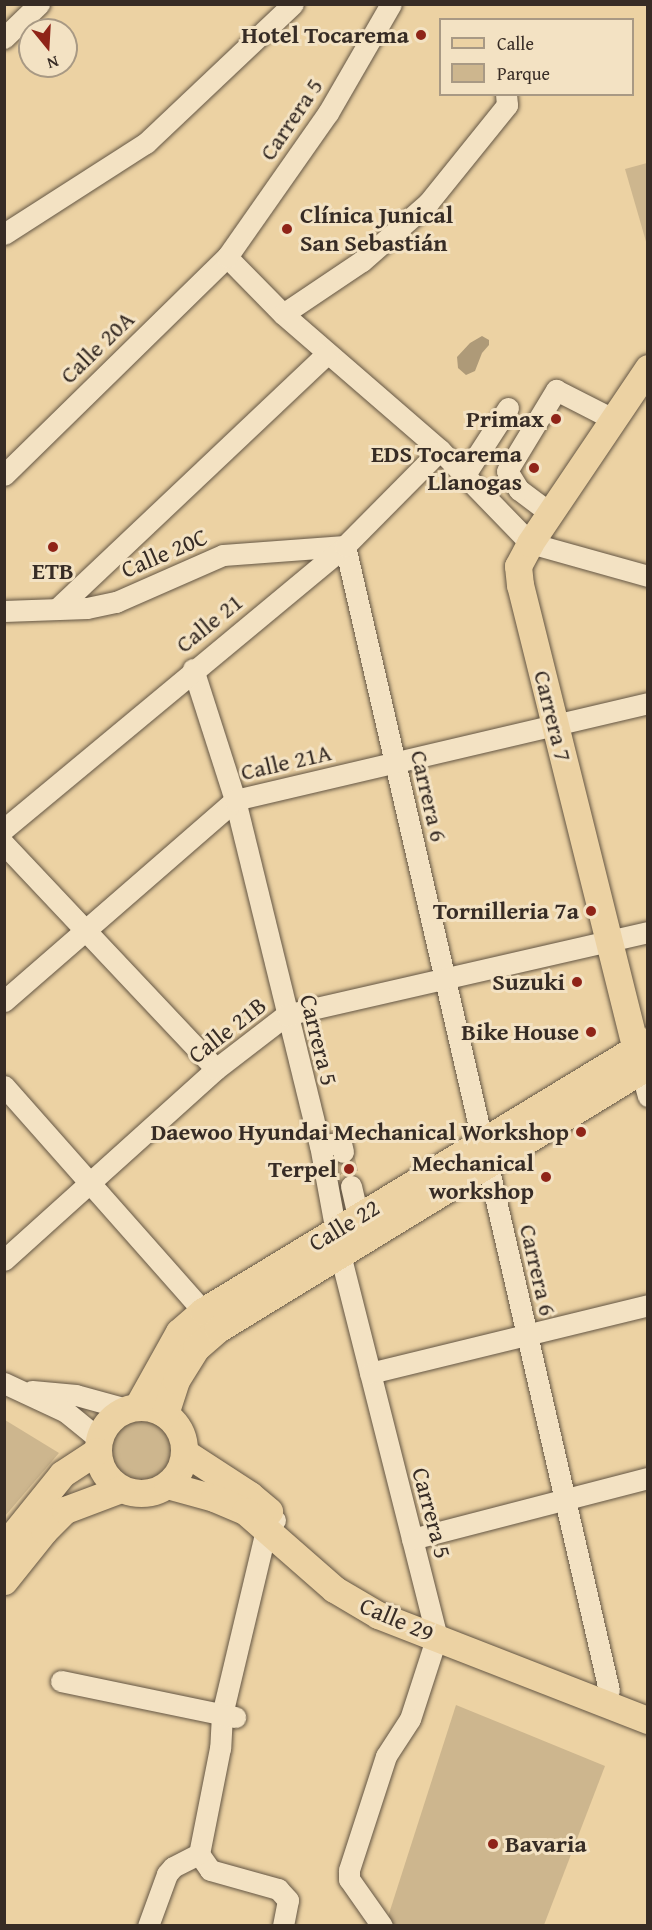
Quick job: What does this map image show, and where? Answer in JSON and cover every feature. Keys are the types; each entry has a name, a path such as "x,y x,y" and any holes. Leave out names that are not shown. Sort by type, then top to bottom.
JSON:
{"main road":[{"name":"Carrera 7","path":"644,1064 609,941 520,585 518,566 530,543 648,368"},
{"name":"Calle 22","path":"132,1408 179,1332 203,1311 337,1243 485,1153 644,1064"},
{"name":"Calle 22","path":"165,1414 176,1380 196,1348 218,1329 337,1243 358,1217 485,1153"},
{"path":"4,1546 63,1474 98,1445 109,1420 132,1408 152,1408 165,1414 176,1424 183,1437 184,1452 182,1464 167,1485 145,1493 122,1489 104,1474 98,1445"},
{"name":"Calle 29","path":"184,1452 250,1495 276,1528"},
{"name":"Calle 29","path":"167,1485 214,1498 245,1511 276,1528 346,1580 380,1601 436,1629 648,1720"},
{"path":"4,1581 44,1531 65,1510 122,1489"},
{"name":"Calle 29","path":"436,1629 648,1704"}],"street":[{"path":"4,38 39,4"},
{"path":"4,234 147,143 293,4"},
{"name":"Carrera 5","path":"227,257 327,113 391,4"},
{"path":"283,315 362,261 428,203 504,102"},
{"path":"227,257 283,315 440,450 530,543 648,576"},
{"name":"Calle 20A","path":"4,475 227,257"},
{"path":"59,607 327,354"},
{"path":"550,513 519,490 507,471 556,390 614,419"},
{"path":"464,476 508,408"},
{"name":"Calle 21","path":"4,829 193,669 345,546 440,450"},
{"name":"Calle 20C","path":"4,611 59,607 87,608 116,602 223,555 345,546"},
{"name":"Carrera 6","path":"345,546 609,1690"},
{"name":"Carrera 5","path":"193,669 235,800 286,1015 320,1145 337,1243 436,1629"},
{"name":"Calle 21A","path":"4,1002 235,800 648,703"},
{"path":"4,844 216,1069"},
{"name":"Calle 21B","path":"4,1260 216,1069 286,1015 648,932"},
{"path":"4,1086 203,1311"},
{"path":"320,1145 341,1143 343,1152"},
{"path":"351,1186 358,1217"},
{"path":"370,1373 648,1305"},
{"path":"12,1386 76,1395 132,1408"},
{"path":"12,1386 66,1412 98,1445"},
{"path":"412,1539 648,1478"},
{"path":"276,1528 220,1748 199,1854 210,1870 278,1889 288,1900 283,1926"},
{"path":"382,1926 349,1879 349,1870 386,1756 410,1719 436,1629"},
{"path":"61,1681 229,1715"},
{"path":"148,1926 167,1874 173,1867 199,1854"}],"green space":[{"path":"648,163 647,245 625,169"},
{"path":"141,1415 160,1421 170,1431 176,1450 170,1469 160,1479 141,1485 122,1479 112,1469 106,1450 112,1431 122,1421"},
{"path":"5,1420 59,1453 5,1516"},
{"name":"Bavaria","path":"456,1705 605,1766 544,1925 392,1926 386,1923"}],"shaded area":[{"path":"482,336 489,340 489,345 482,353 475,371 466,375 458,368 457,357 470,343"}],"tunnel":[{"path":"343,1152 351,1186"}],"place":[{"name":"Hotel Tocarema","path":"421,35"},
{"name":"Clínica Junical San Sebastián","path":"287,229"},
{"name":"Primax","path":"556,419"},
{"name":"EDS Tocarema Llanogas","path":"534,468"},
{"name":"ETB","path":"53,547"},
{"name":"Tornilleria 7a","path":"591,911"},
{"name":"Suzuki","path":"577,982"},
{"name":"Bike House","path":"591,1032"},
{"name":"Daewoo Hyundai Mechanical Workshop","path":"581,1132"},
{"name":"Terpel","path":"349,1169"},
{"name":"Mechanical workshop","path":"546,1177"},
{"name":"Bavaria","path":"493,1844"}]}
